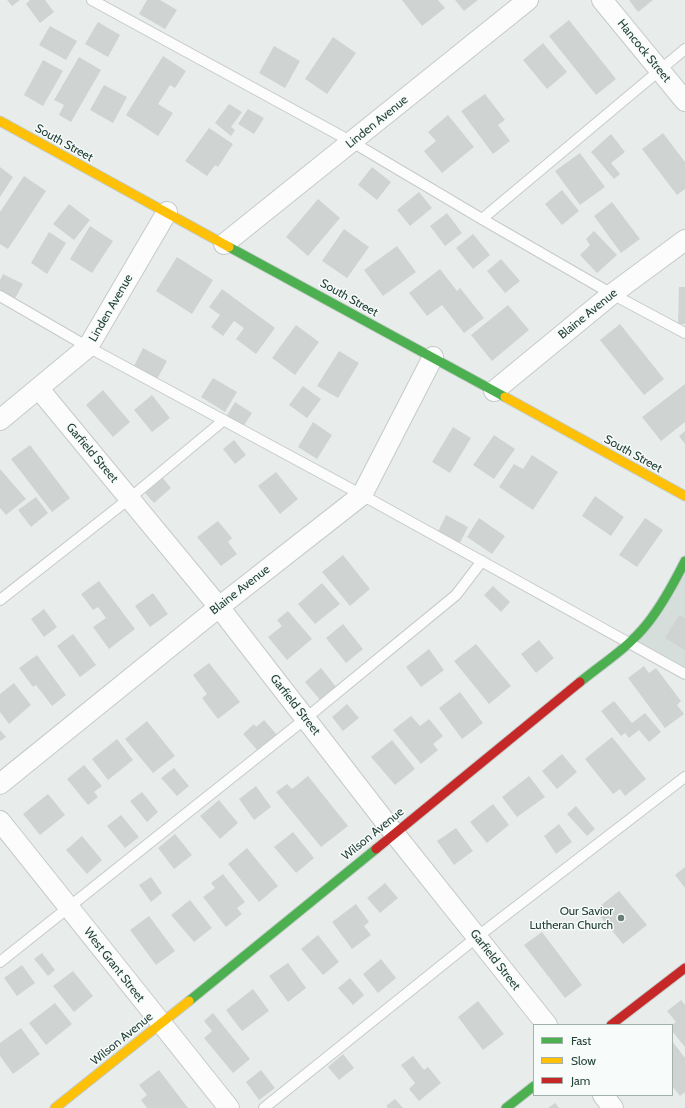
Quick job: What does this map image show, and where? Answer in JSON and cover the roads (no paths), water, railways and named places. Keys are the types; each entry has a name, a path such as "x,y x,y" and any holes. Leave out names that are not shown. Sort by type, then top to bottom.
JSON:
{"street":[{"name":"Linden Avenue","path":"224,244 528,0"},
{"name":"Hancock Street","path":"602,0 685,101"},
{"name":"South Street","path":"0,121 685,496"},
{"name":"Linden Avenue","path":"0,420 88,347 167,212"},
{"name":"Blaine Avenue","path":"494,391 612,294 685,240"},
{"name":"Blaine Avenue","path":"0,784 219,607 362,495 433,357"},
{"name":"Garfield Street","path":"39,388 219,607 394,833 546,1024"},
{"name":"Wilson Avenue","path":"55,1108 161,1024 629,642 646,625 666,598 685,561"},
{"name":"West Grant Street","path":"0,821 229,1108"},
{"path":"612,1024 685,968"},
{"path":"506,1108 533,1087"},
{"path":"604,1096 613,1108"}],"lane":[{"path":"96,1 352,142 612,294 685,333"},
{"path":"482,219 685,49"},
{"path":"0,296 88,347 362,495 685,674"},
{"path":"0,600 130,498 224,420"},
{"path":"0,962 305,719 456,595 482,561"},
{"path":"264,1108 477,937 685,777"}],"place":[{"name":"Our Savior Lutheran Church","path":"621,918"}]}
